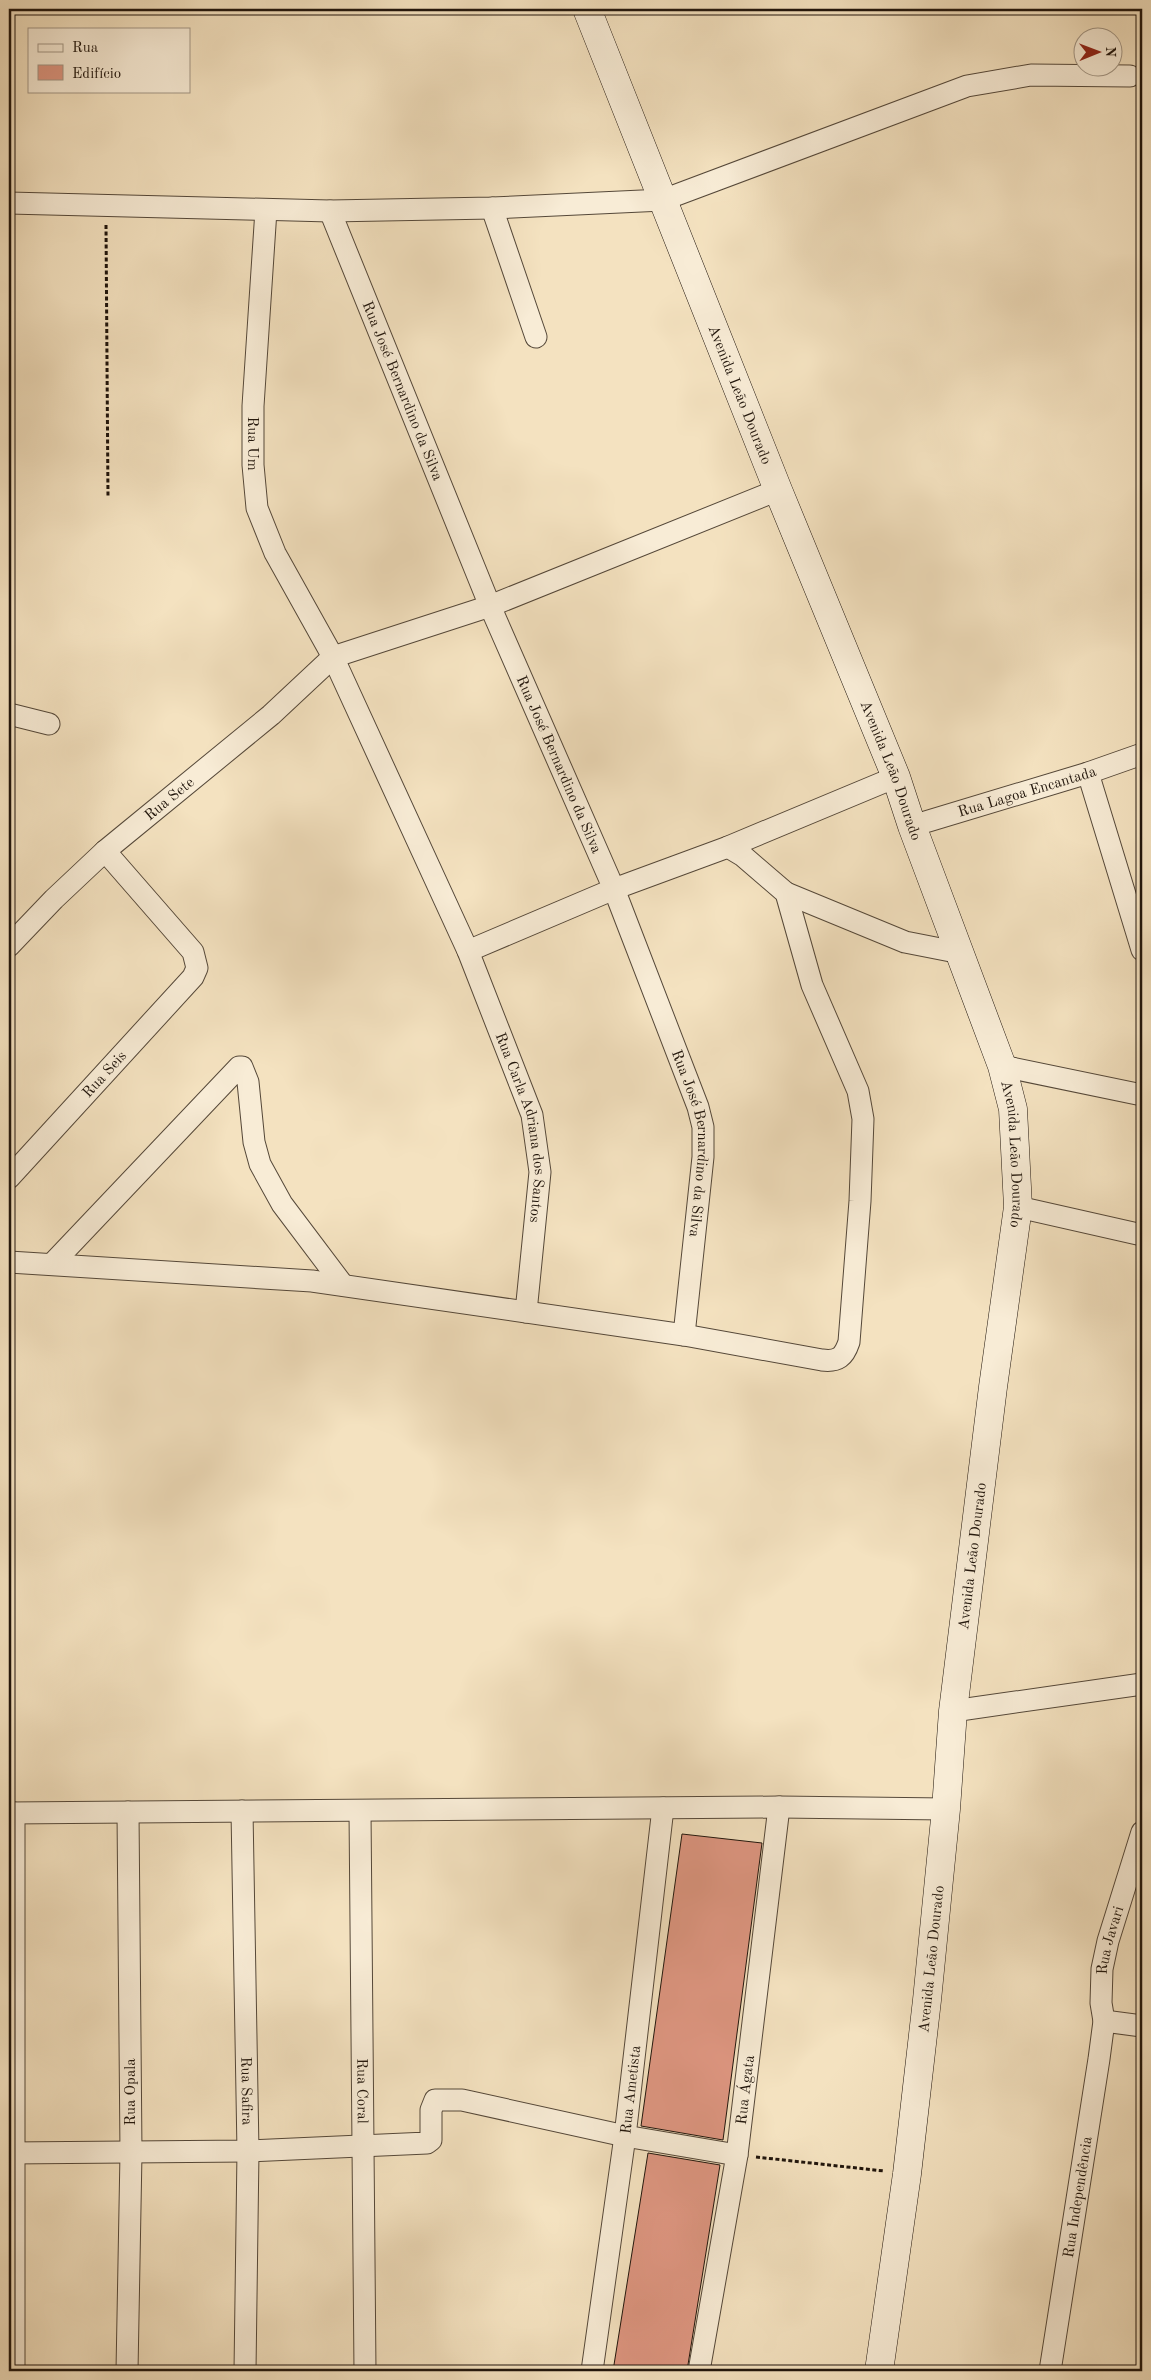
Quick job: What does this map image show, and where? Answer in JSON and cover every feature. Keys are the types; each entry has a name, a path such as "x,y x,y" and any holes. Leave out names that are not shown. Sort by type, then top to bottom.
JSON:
{"main road":[{"name":"Avenida Leão Dourado","path":"587,9 778,490 896,777 912,826 1002,1066 1013,1109 1018,1207 993,1386 953,1711 946,1809 927,2000 907,2174 879,2371"}],"street":[{"path":"9,203 106,207 330,211 492,208 663,200 967,86 1031,74 1130,76"},
{"path":"492,208 536,337"},
{"name":"Rua Um","path":"266,210 253,406 253,465 257,508 275,552 333,657 468,951"},
{"name":"Rua José Bernardino da Silva","path":"330,211 490,606 614,889 698,1107 703,1127 704,1157 684,1335"},
{"path":"333,657 490,606 778,490"},
{"name":"Rua Sete","path":"9,946 54,899 105,851 271,715 333,657"},
{"path":"9,714 49,724"},
{"name":"Rua Lagoa Encantada","path":"912,826 1088,773 1142,754"},
{"path":"1088,773 1142,950"},
{"path":"468,951 614,889 728,847 896,777"},
{"path":"728,847 743,856 786,893 905,942 961,953"},
{"name":"Rua Seis","path":"9,1178 193,977 197,968 193,952 105,851"},
{"path":"9,1262 312,1281 684,1335 831,1361 840,1359 845,1354 849,1342 860,1201 863,1119 858,1091 852,1074 812,985 786,893"},
{"name":"Rua Carla Adriana dos Santos","path":"468,951 532,1115 537,1140 540,1172 526,1312"},
{"path":"1002,1066 1142,1095"},
{"path":"52,1264 239,1067 242,1067 248,1082 254,1142 260,1164 282,1204 343,1285"},
{"path":"1018,1207 1142,1235"},
{"path":"953,1711 1142,1684"},
{"path":"14,2371 11,2152 11,1813 779,1807 946,1809"},
{"name":"Rua Ágata","path":"699,2371 737,2155 779,1807"},
{"name":"Rua Ametista","path":"592,2371 625,2136 663,1808"},
{"name":"Rua Safira","path":"242,1811 248,2151 245,2371"},
{"name":"Rua Coral","path":"360,1811 365,2371"},
{"name":"Rua Opala","path":"127,2371 131,2153 128,1812"},
{"name":"Rua Javari","path":"1104,2021 1101,2004 1102,1969 1108,1941 1142,1832"},
{"path":"1104,2021 1142,2026"},
{"name":"Rua Independência","path":"1050,2371 1104,2021"},
{"path":"11,2152 131,2153 248,2151 427,2143 431,2140 431,2110 435,2100 440,2098 462,2100 625,2136 737,2155"}],"path":[{"path":"106,207 108,498"},
{"path":"737,2155 907,2174"}],"building":[{"path":"682,1834 762,1843 723,2140 641,2126"},
{"path":"648,2153 720,2165 687,2371 613,2371"}]}
